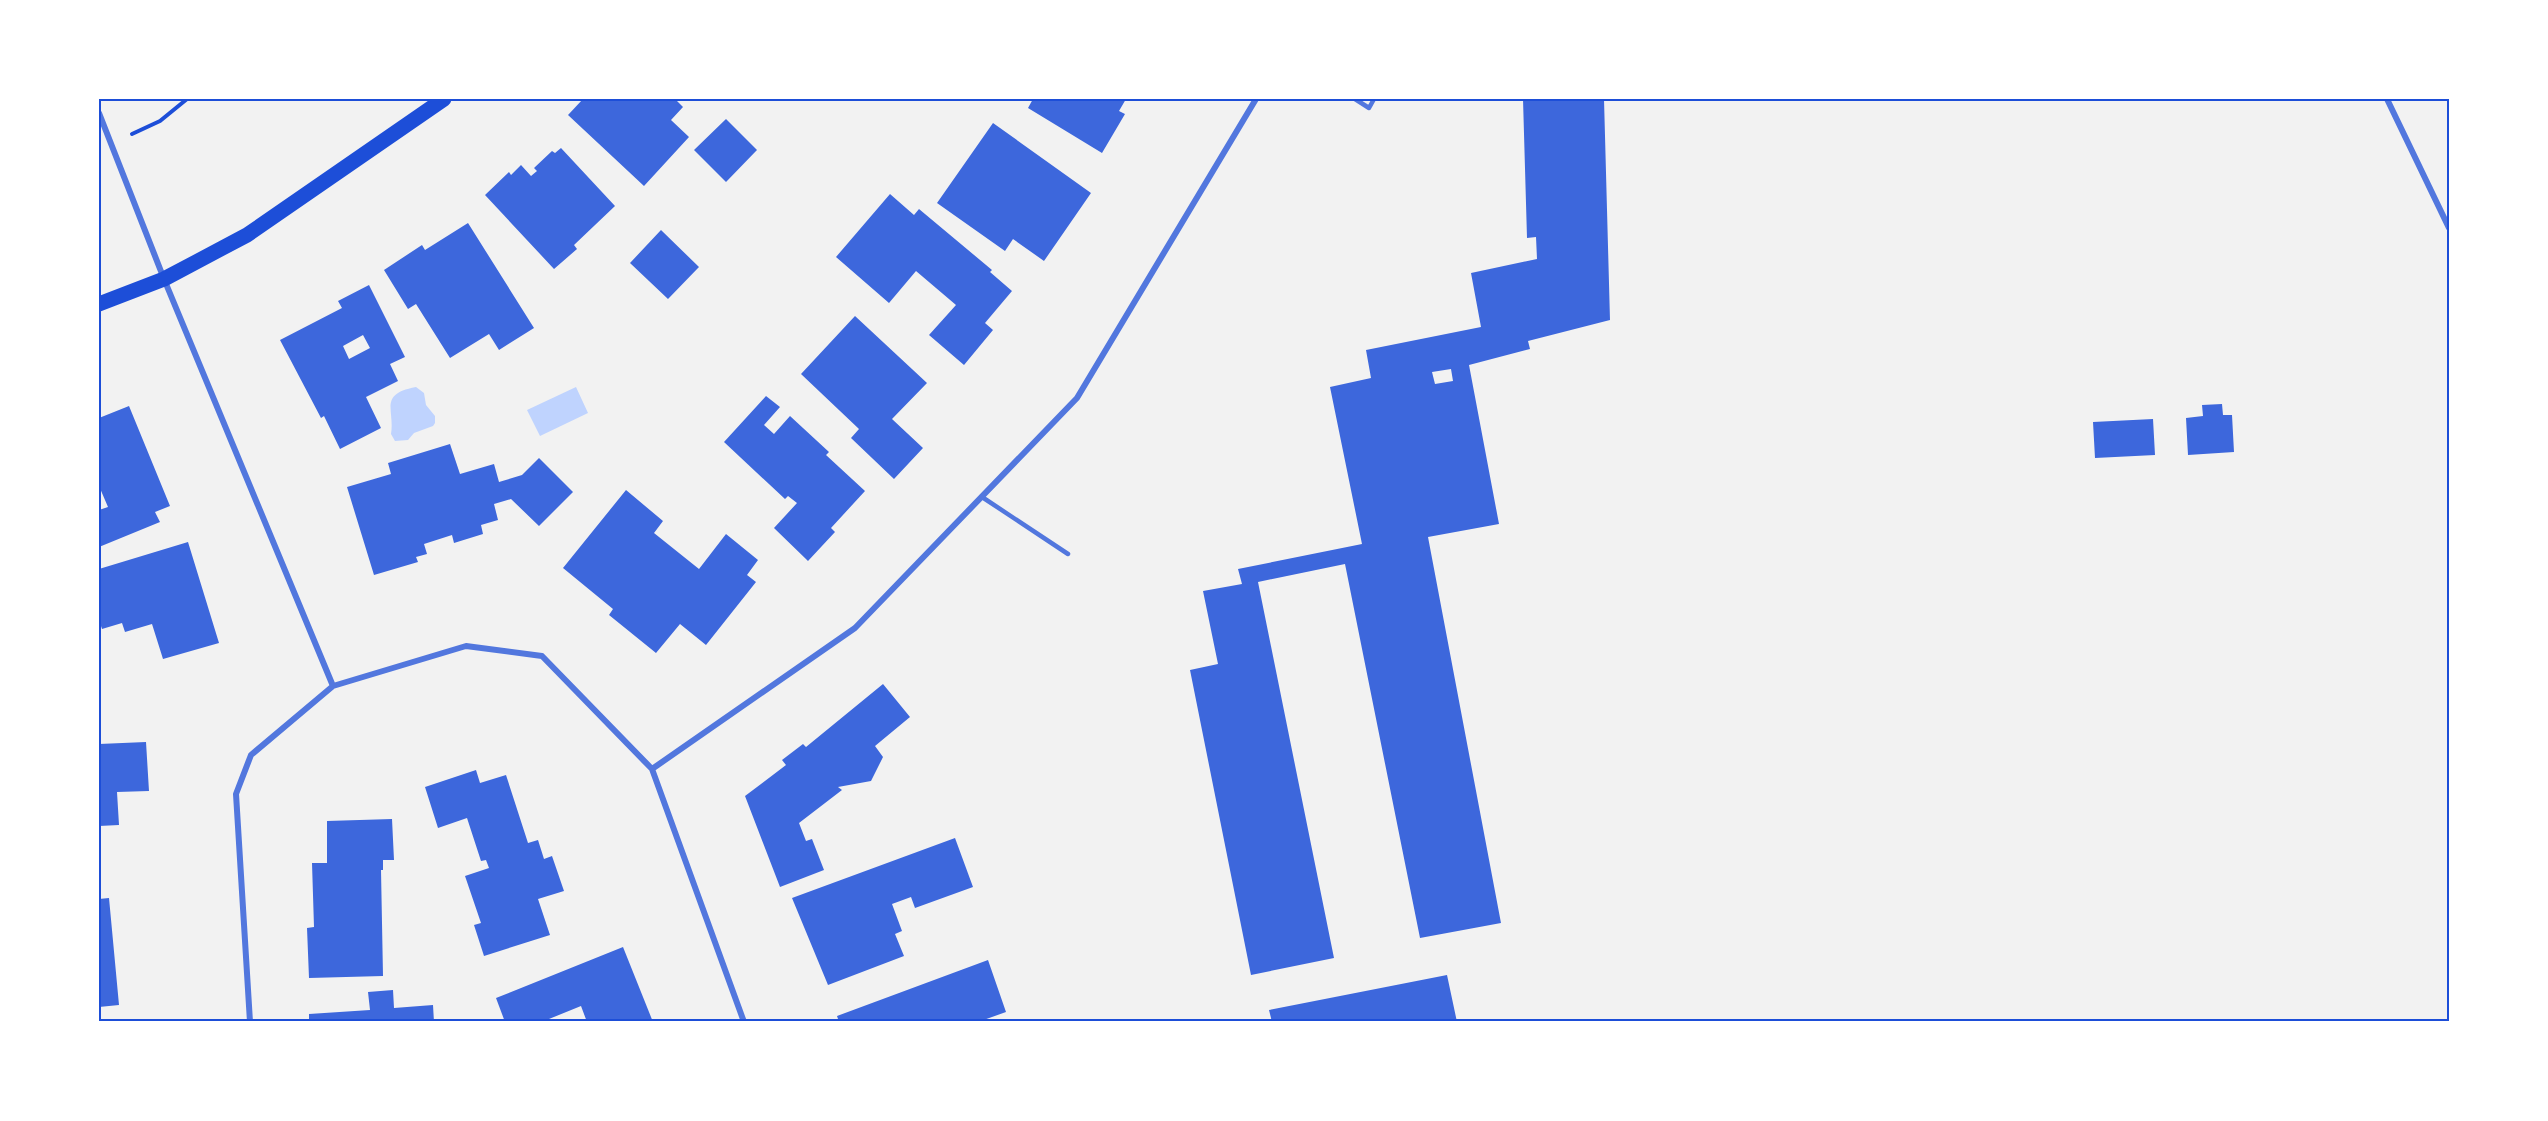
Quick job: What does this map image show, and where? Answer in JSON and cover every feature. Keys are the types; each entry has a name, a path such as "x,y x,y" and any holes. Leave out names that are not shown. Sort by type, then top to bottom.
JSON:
{"main road":[{"path":"99,304 164,279 247,235 444,99"}],"street":[{"path":"652,769 855,628 1077,398 1256,99"},
{"path":"2387,99 2449,228"},
{"path":"99,113 164,279 333,686"},
{"path":"250,1022 236,794 251,754 333,686 466,646 542,656 652,769 744,1022"}],"lane":[{"path":"1355,99 1369,108 1374,99"},
{"path":"982,497 1068,554"}],"path":[{"path":"111,144 160,120 187,99"}],"water":[{"path":"416,387 424,393 426,405 435,416 435,423 433,426 414,433 408,440 395,441 391,434 392,399 404,390"},
{"path":"576,387 588,413 540,436 527,410"}],"building":[{"path":"583,99 615,99 617,101 619,99 675,99 683,107 671,120 689,137 644,186 568,115"},
{"path":"1033,99 1126,99 1119,111 1125,114 1102,153 1028,108"},
{"path":"1523,99 1604,99 1610,320 1528,341 1530,349 1469,365 1499,524 1428,537 1501,923 1420,938 1345,564 1258,582 1334,958 1251,975 1190,670 1218,664 1203,591 1242,584 1238,569 1362,544 1330,387 1371,378 1366,350 1481,327 1471,273 1537,259 1536,237 1527,238","holes":["1451,369 1453,381 1435,384 1432,372"]},
{"path":"726,119 757,150 726,182 694,150"},
{"path":"993,123 1091,193 1044,261 1013,239 1005,251 937,203"},
{"path":"561,148 615,206 574,245 577,249 554,269 485,195 509,172 511,175 521,165 531,176 537,171 534,168 552,151 555,153"},
{"path":"890,194 914,215 919,209 992,270 990,272 1012,291 985,323 993,330 964,365 929,335 956,305 916,271 889,303 836,257"},
{"path":"468,223 534,328 499,350 489,334 450,358 416,304 408,309 384,270 422,245 425,250"},
{"path":"661,230 699,267 668,299 630,263"},
{"path":"369,285 405,357 390,364 398,381 366,397 381,428 340,449 324,416 321,418 280,340 342,308 338,301","holes":["363,335 370,348 349,359 343,346"]},
{"path":"855,316 927,383 892,419 923,448 894,479 851,438 859,429 801,374"},
{"path":"766,396 780,407 764,425 774,434 790,416 829,452 826,455 865,491 831,528 835,532 808,561 774,528 797,503 788,496 785,499 724,442"},
{"path":"2222,404 2223,415 2232,415 2234,452 2188,455 2186,418 2203,416 2202,405"},
{"path":"129,406 170,506 155,512 160,522 99,547 99,510 108,507 99,486 99,418"},
{"path":"2153,419 2155,455 2095,458 2093,422"},
{"path":"450,444 460,474 494,464 499,482 522,475 539,458 573,492 539,526 511,499 494,504 498,520 481,525 483,534 454,543 452,535 424,544 427,554 416,557 418,562 374,575 347,487 391,474 388,463"},
{"path":"626,490 663,521 654,533 699,569 726,534 758,560 747,575 756,582 706,645 680,624 656,653 609,615 613,609 563,568"},
{"path":"188,542 219,643 163,659 152,624 125,632 122,623 102,629 99,620 99,569"},
{"path":"883,684 910,717 875,746 883,757 871,781 838,787 842,790 799,823 806,841 812,839 824,870 780,887 745,796 786,765 782,760 803,744 806,747"},
{"path":"146,742 149,791 117,792 119,825 99,826 99,744"},
{"path":"476,770 480,783 506,775 528,843 538,840 544,859 552,856 564,891 538,899 550,935 484,956 474,925 481,923 465,876 489,868 486,860 481,861 467,818 438,828 425,787"},
{"path":"392,819 394,860 383,860 383,870 381,870 383,976 309,978 307,928 314,927 312,863 327,863 327,821"},
{"path":"955,838 973,887 915,908 911,897 892,904 902,931 895,934 904,956 828,985 792,898"},
{"path":"109,898 119,1005 99,1007 99,899"},
{"path":"623,947 653,1022 587,1022 581,1006 549,1019 550,1022 505,1022 496,998"},
{"path":"988,960 1006,1012 978,1022 839,1022 837,1016"},
{"path":"1447,975 1457,1022 1272,1022 1269,1010"},
{"path":"393,990 394,1008 433,1005 434,1022 309,1022 309,1014 370,1010 368,992"}]}
